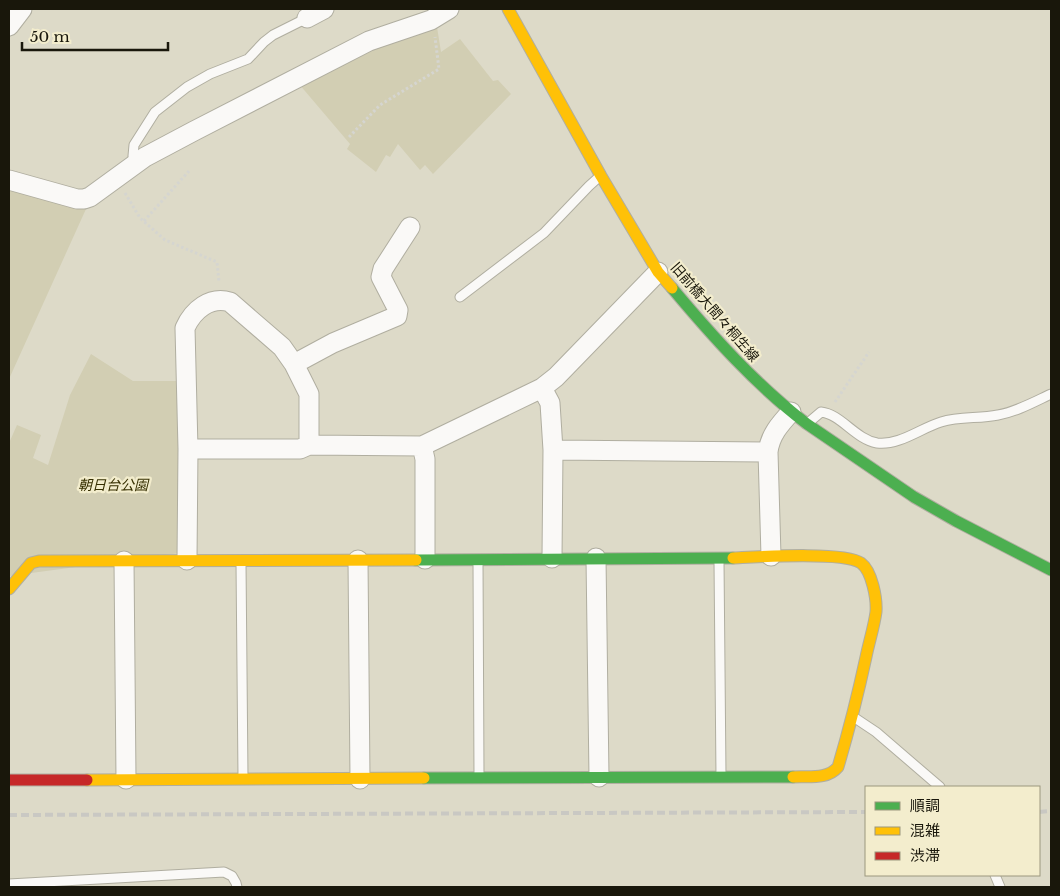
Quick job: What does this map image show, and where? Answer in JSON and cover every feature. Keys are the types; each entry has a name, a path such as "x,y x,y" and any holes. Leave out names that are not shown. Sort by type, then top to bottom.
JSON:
{"street":[{"path":"9,26 22,9"},
{"path":"307,18 324,9"},
{"path":"9,180 77,199 90,197 135,164 194,130 370,41 431,20 449,9"},
{"name":"旧前橋大間々桐生線","path":"508,9 601,176 658,272 712,336 744,369 791,412 808,424 914,497 1051,570"},
{"path":"294,364 333,343 397,316 398,310 381,277 410,226"},
{"path":"188,450 300,449 309,445 422,446 542,388 556,377 658,272"},
{"path":"187,560 188,450 185,328 194,313 214,301 230,302 282,346 294,364 309,394 309,445"},
{"path":"542,388 550,403 553,450 552,558"},
{"path":"770,556 768,452 770,441 778,427 791,412"},
{"path":"422,446 424,459 425,559"},
{"path":"553,450 768,452"},
{"path":"9,589 30,563 39,561 846,557 861,563 867,571 875,590 876,611 852,717 838,767 826,776 9,780"},
{"path":"596,558 599,776"},
{"path":"358,560 360,779"},
{"path":"124,561 126,780"}],"lane":[{"path":"135,164 133,156 134,146 155,112 187,87 210,74 248,59 273,35 307,18"},
{"path":"460,297 544,233 601,176"},
{"path":"808,424 821,412 828,413 861,437 885,444 940,422 1008,413 1051,394"},
{"path":"719,558 721,778"},
{"path":"478,559 479,778"},
{"path":"241,560 243,779"},
{"path":"852,717 876,732 939,786"},
{"path":"9,884 224,872 232,876 237,887"}],"path":[{"path":"349,137 380,105 439,69 434,28 431,20"},
{"path":"144,221 190,171"},
{"path":"116,178 140,218 164,240 217,262 221,300"},
{"path":"828,413 869,352"}],"green space":[{"path":"437,27 441,52 460,39 493,81 498,80 511,94 433,174 425,165 420,170 398,144 390,157 386,155 376,172 347,149 350,144 299,84 372,45"},
{"path":"9,188 86,209 9,379"},
{"name":"朝日台公園","path":"91,354 133,381 178,381 180,553 9,576 9,443 17,425 41,435 33,458 48,465 70,395"}],"railway":[{"path":"1040,812 1051,811"},
{"path":"9,815 865,812"}],"traffic: fast":[{"path":"672,288 736,360 770,393 807,424 914,497 1051,570"},
{"path":"416,560 733,558"},
{"path":"424,778 793,777"}],"traffic: slow":[{"path":"508,9 601,176 658,272 672,288"},
{"path":"733,558 819,556 852,559 865,567 875,593 875,618 838,767 823,776 793,777"},
{"path":"9,589 31,563 39,561 416,560"},
{"path":"87,780 424,778"}],"traffic: jam":[{"path":"9,780 87,780"}]}
